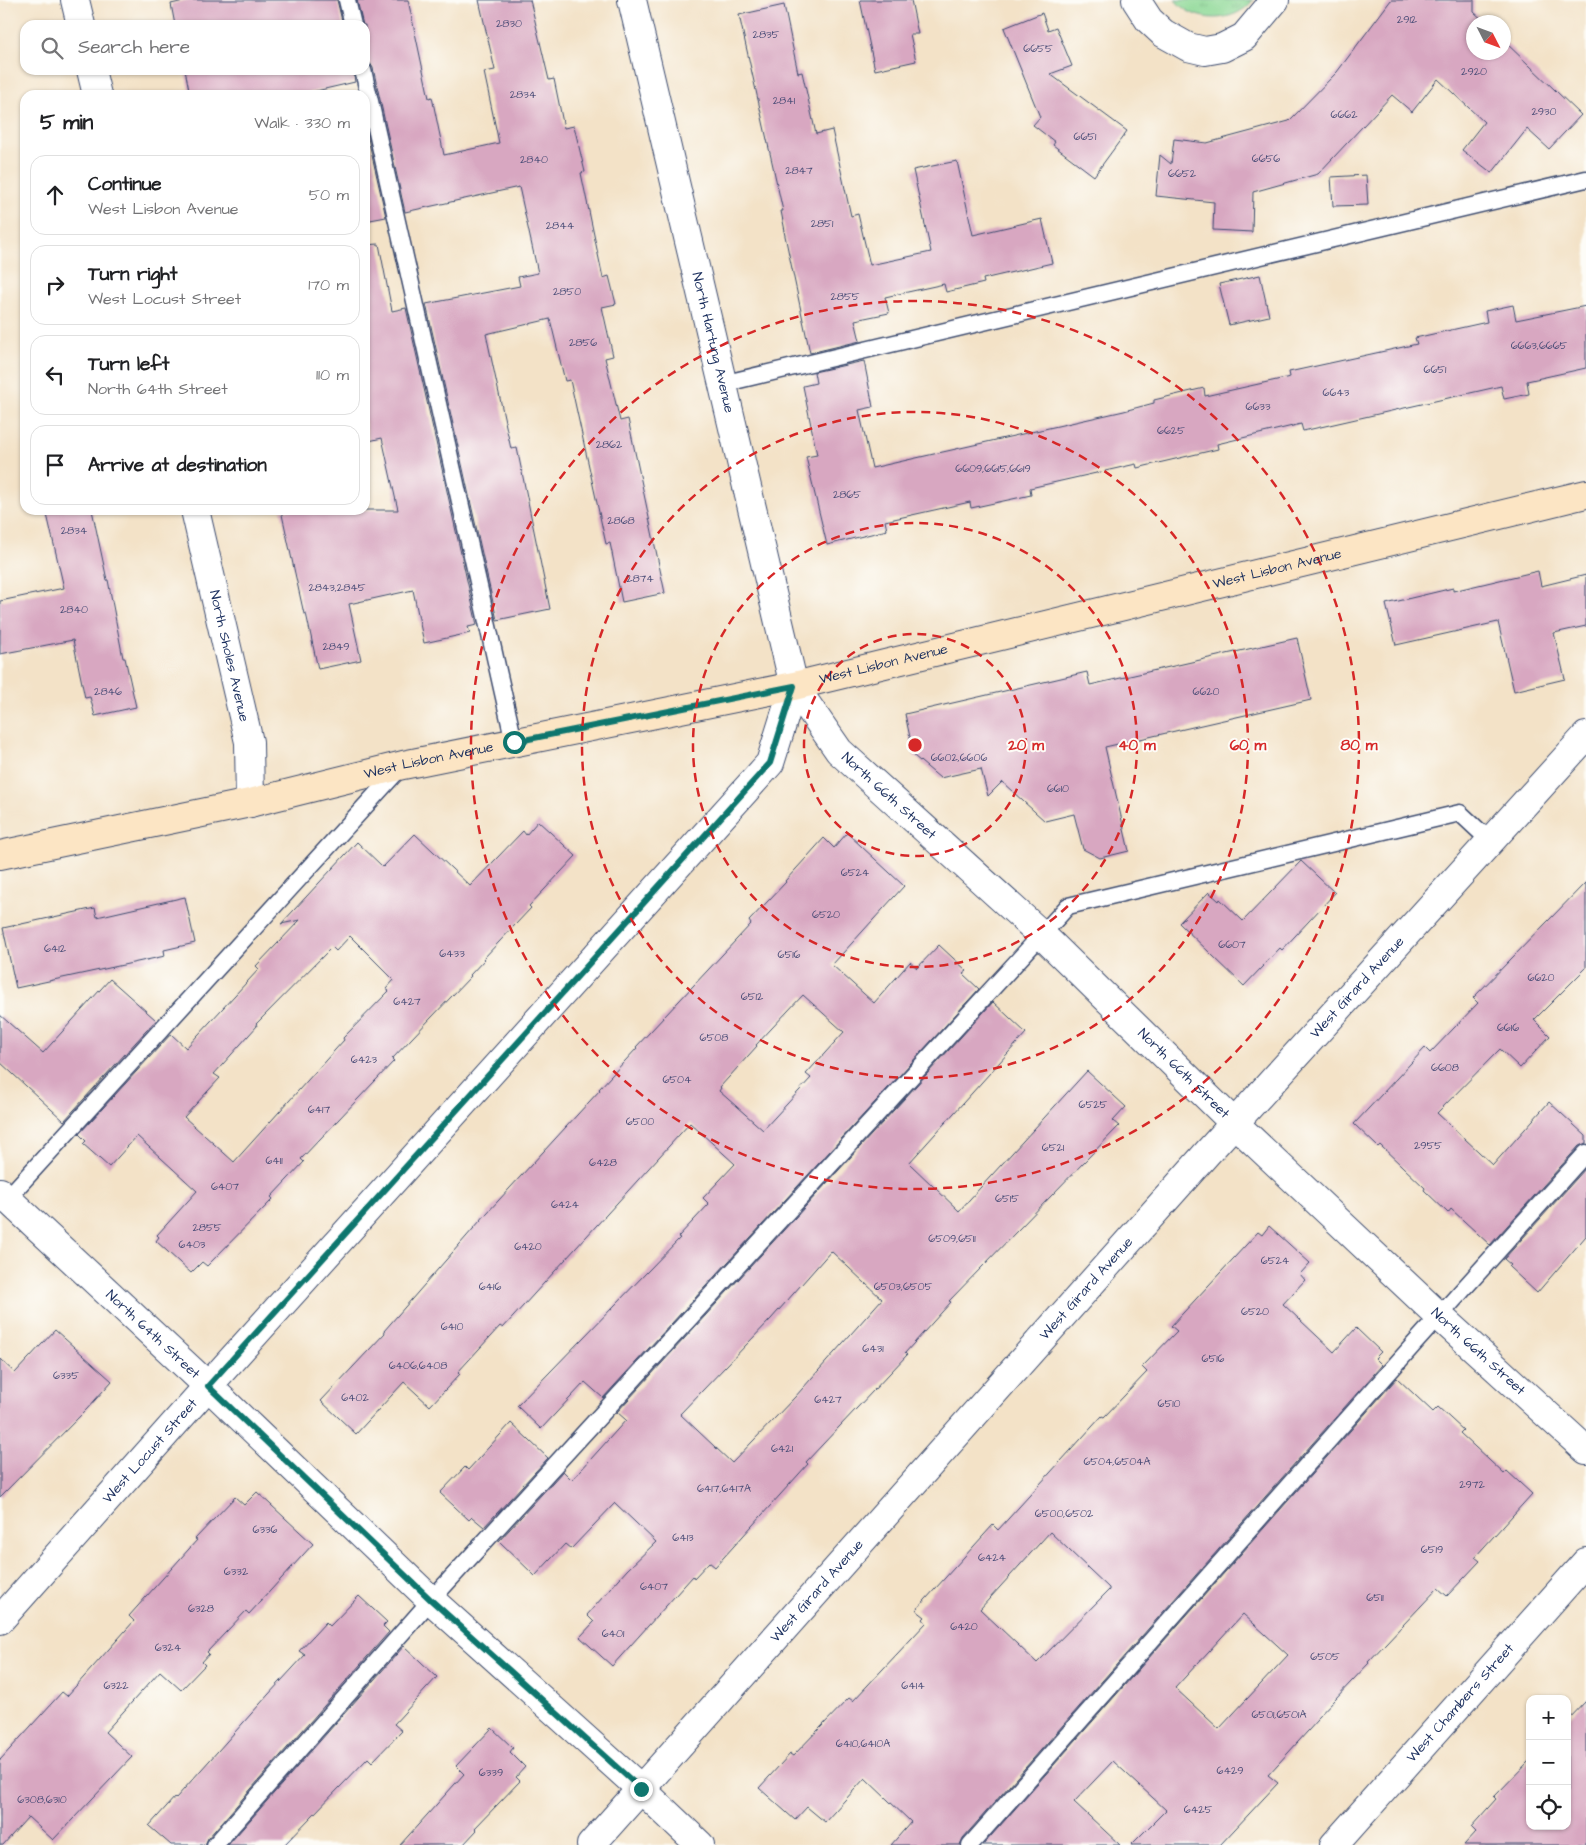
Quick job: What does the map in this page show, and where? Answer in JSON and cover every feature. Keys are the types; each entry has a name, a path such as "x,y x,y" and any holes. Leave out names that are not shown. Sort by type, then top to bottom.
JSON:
{"main road":[{"name":"West Lisbon Avenue","path":"0,855 250,803 403,765 794,686 1586,494"}],"street":[{"path":"75,0 80,20"},
{"name":"North Hartung Avenue","path":"632,0 794,686"},
{"path":"1136,0 1149,20 1163,33 1188,47 1205,51 1222,48 1244,37 1275,0"},
{"path":"92,75 96,90"},
{"name":"North Sholes Avenue","path":"196,515 249,742 250,803"},
{"name":"North 66th Street","path":"794,686 838,750 1042,934 1234,1123 1439,1316 1586,1450"},
{"name":"West Locust Street","path":"0,1620 208,1386 770,763 794,686"},
{"name":"West Girard Avenue","path":"591,1845 1234,1123 1586,736"},
{"name":"North 64th Street","path":"2,1198 208,1386 431,1600 641,1789 700,1845"},
{"name":"West Chambers Street","path":"1334,1845 1586,1562"}],"lane":[{"path":"348,0 352,20"},
{"path":"364,75 367,90"},
{"path":"370,101 514,742"},
{"path":"722,384 1586,179"},
{"path":"2,1198 403,765"},
{"path":"215,1845 431,1600 1068,906 1460,813 1490,841"},
{"path":"970,1845 1586,1153"}],"green space":[{"path":"1175,0 1253,0 1236,13 1214,18 1203,17 1193,13 1183,8"}],"building":[{"path":"188,0 337,0 342,20 174,20 171,4"},
{"path":"357,0 408,0 429,98 432,97 444,155 499,143 484,72 495,70 479,0 530,0 549,80 554,79 564,128 574,126 585,172 581,173 603,278 609,276 616,304 602,307 613,356 605,358 620,421 628,419 665,593 622,602 610,543 606,544 570,380 565,381 550,319 486,334 511,449 517,448 550,609 497,620 426,304 520,286 518,277 538,273 519,187 405,212 373,68 370,63 370,20 362,20"},
{"path":"860,0 911,0 918,34 910,34 916,61 875,70"},
{"path":"1391,0 1474,0 1474,12 1477,15 1466,15 1466,60 1511,60 1511,48 1581,115 1549,149 1527,129 1492,173 1462,150 1484,122 1438,79 1412,112 1392,95 1318,174 1253,192 1252,232 1213,230 1214,202 1156,196 1160,155 1171,164 1174,139 1207,143 1289,121 1337,72"},
{"path":"784,5 798,73 802,72 816,134 832,130 851,216 858,214 870,265 931,252 913,170 957,161 973,235 1042,219 1052,263 983,279 984,283 946,292 944,284 885,297 889,313 855,320 860,341 810,353 784,231 781,211 783,211 739,15"},
{"path":"1042,13 1048,30 1056,27 1072,66 1050,74 1127,131 1094,176 1053,145 1055,142 1033,125 1040,117 1004,28"},
{"path":"186,75 354,75 355,82 321,90 189,90"},
{"path":"370,147 386,217 370,220"},
{"path":"1366,175 1368,205 1333,206 1331,177"},
{"path":"379,244 392,311 406,308 477,625 468,627 470,633 424,643 413,590 349,604 361,660 318,669 282,515 370,515 370,510 398,510 382,438 370,441 370,245"},
{"path":"1260,275 1269,316 1229,325 1219,284"},
{"path":"1513,305 1516,320 1586,306 1586,368 1527,381 1529,394 1504,399 1501,386 1303,431 1301,424 1217,444 1218,449 1137,468 1136,464 1030,488 1031,495 971,508 970,502 885,521 887,530 827,545 806,457 817,455 803,386 816,383 814,372 864,361 873,407 859,410 872,468 1124,411 1154,403 1154,400 1204,388 1205,396 1290,377 1289,372 1417,344 1415,338 1487,322 1485,311"},
{"path":"47,515 93,515 123,658 125,658 136,707 95,716 90,697 85,698 73,640 0,654 0,601 64,588"},
{"path":"1538,571 1541,586 1586,575 1586,626 1554,633 1565,679 1514,691 1498,622 1396,645 1386,604 1453,588 1453,591"},
{"path":"1297,638 1311,700 1105,747 1129,851 1100,858 1083,849 1074,814 1045,821 1002,782 988,796 981,769 940,778 914,756 905,714 1087,672 1090,685"},
{"path":"538,821 576,856 529,906 531,908 483,959 471,976 392,1059 394,1061 301,1159 304,1162 271,1197 273,1199 207,1266 202,1262 191,1273 156,1241 159,1237 157,1235 197,1191 137,1136 109,1167 83,1144 86,1141 79,1134 171,1034 186,1048 259,969 256,966 300,920 281,924 357,842 383,867 415,834 470,886 523,831 526,835","holes":["350,936 394,980 386,989 389,991 343,1038 344,1040 234,1162 184,1117 220,1078 214,1074 257,1026 256,1024 332,947 336,951"]},
{"path":"847,833 904,886 832,965 874,1003 910,962 917,968 939,945 967,971 963,974 979,989 603,1398 585,1382 541,1429 517,1406 680,1238 678,1237 709,1204 703,1198 735,1164 690,1123 503,1328 500,1326 458,1372 460,1374 430,1406 404,1382 356,1434 321,1401 385,1333 384,1331 487,1213 600,1090 636,1047 751,924 749,921 824,838 834,848","holes":["803,995 844,1032 806,1074 811,1078 763,1130 719,1091 720,1087 756,1045"]},
{"path":"1301,861 1335,893 1282,950 1280,948 1244,986 1179,923 1209,892 1219,901 1220,899 1243,921"},
{"path":"1586,882 1586,968 1534,1020 1550,1036 1520,1068 1500,1049 1437,1113 1493,1165 1549,1102 1586,1136 1586,1143 1579,1146 1490,1245 1451,1209 1448,1213 1380,1145 1378,1147 1354,1124 1425,1048 1430,1053 1478,1003 1473,998"},
{"path":"185,897 195,943 164,950 165,956 16,988 3,928 95,908 97,917"},
{"path":"110,979 156,1020 64,1121 0,1062 0,1015 43,1053"},
{"path":"993,1002 1026,1033 909,1163 959,1211 1087,1071 1126,1107 1113,1121 1119,1126 949,1301 951,1302 905,1353 907,1355 806,1462 808,1464 715,1567 709,1562 694,1578 693,1576 612,1666 580,1637 594,1622 587,1615 627,1570 656,1542 615,1503 571,1549 565,1544 535,1576 499,1541 563,1471 572,1480 626,1420 617,1412","holes":["831,1251 882,1299 795,1397 732,1463 680,1414 771,1319"]},
{"path":"1586,1168 1586,1236 1537,1293 1509,1267 1511,1265 1504,1259"},
{"path":"1269,1226 1310,1263 1300,1274 1305,1280 1283,1304 1334,1352 1356,1328 1381,1352 1375,1358 1382,1365 963,1838 960,1845 891,1845 911,1822 865,1778 825,1822 807,1807 795,1820 759,1788 790,1754 793,1756 849,1698 853,1701 926,1623 923,1619 925,1617 916,1610 993,1525 998,1530 1102,1416 1104,1417 1147,1372 1142,1367 1177,1331 1171,1326 1258,1232 1262,1235","holes":["1050,1532 1109,1588 1037,1663 980,1609"]},
{"path":"55,1330 112,1381 0,1497 0,1359 15,1373"},
{"path":"1397,1378 1433,1412 1438,1407 1463,1430 1460,1433 1504,1474 1507,1471 1532,1494 1475,1557 1480,1561 1447,1596 1438,1588 1317,1718 1318,1720 1268,1775 1278,1783 1220,1845 1131,1845 1166,1810 1113,1761 1074,1802 1120,1845 983,1845","holes":["1243,1614 1288,1655 1219,1729 1175,1688"]},
{"path":"511,1423 548,1458 484,1527 472,1517 469,1520 440,1493 465,1467 468,1470"},
{"path":"257,1492 313,1544 249,1614 246,1611 207,1652 209,1654 202,1662 205,1665 181,1690 160,1671 105,1732 132,1757 53,1840 28,1817 3,1845 0,1845 0,1760 62,1692 67,1696 134,1621 129,1616 197,1540 195,1539 235,1497 244,1505"},
{"path":"359,1596 387,1622 383,1626 389,1632 208,1838 205,1845 171,1845 149,1826 305,1655 299,1651 326,1622 330,1626"},
{"path":"404,1646 437,1677 394,1724 402,1731 372,1762 368,1758 284,1845 228,1845"},
{"path":"1586,1701 1586,1845 1464,1845 1476,1832 1471,1827 1496,1799 1494,1797 1526,1764 1526,1830 1571,1830 1571,1717"},
{"path":"492,1728 513,1748 510,1752 525,1767 516,1777 520,1781 475,1828 477,1830 463,1845 400,1845 464,1774 456,1766"}],"route":[{"path":"514,742 794,686 770,763 208,1386 431,1600 641,1789"}]}
